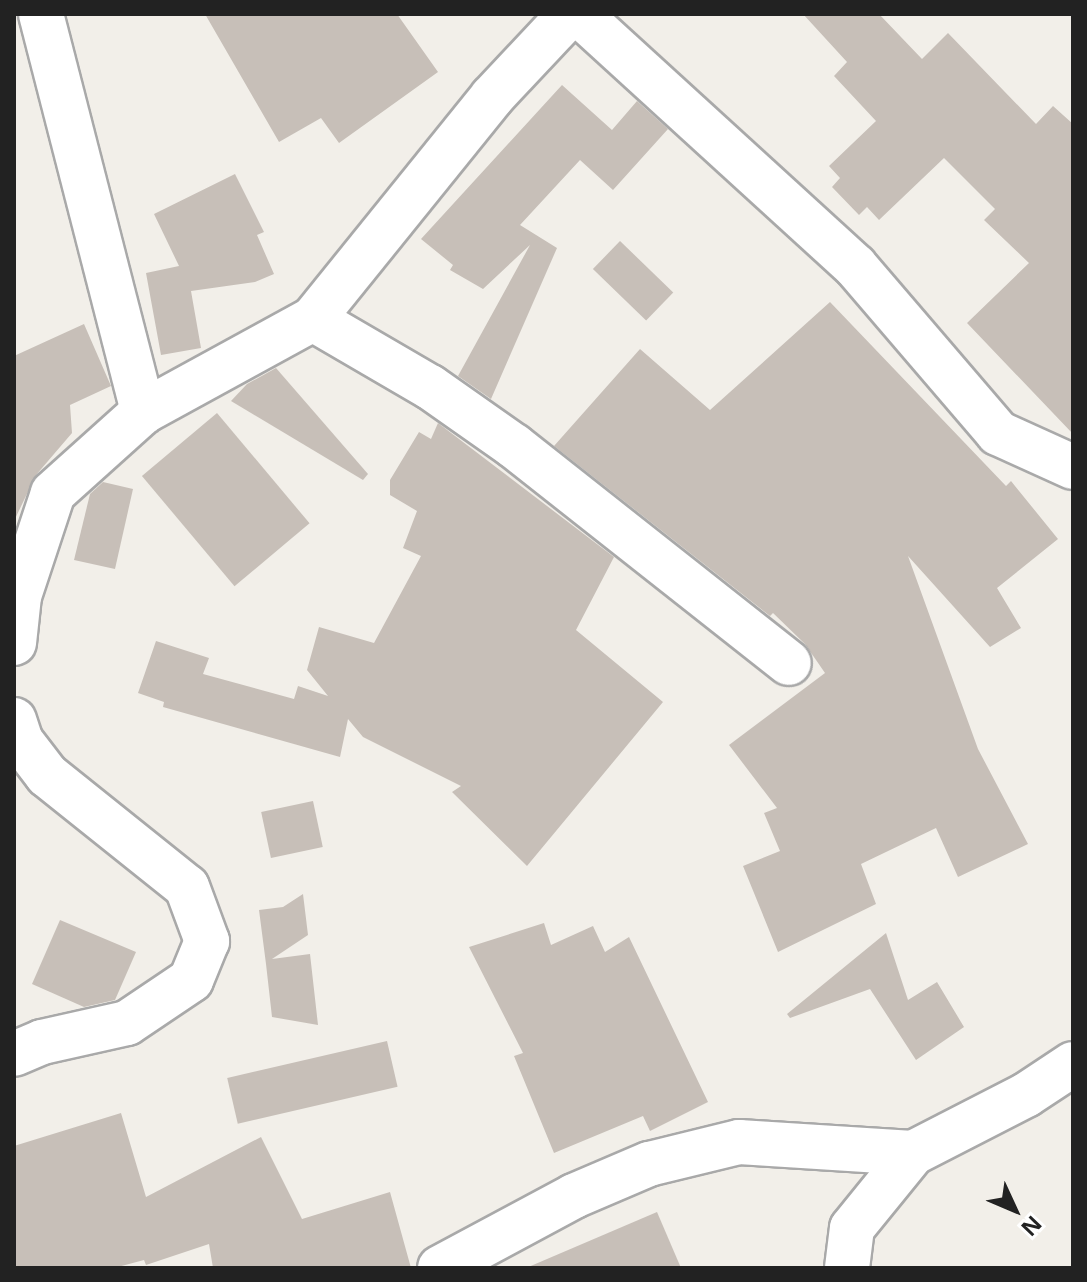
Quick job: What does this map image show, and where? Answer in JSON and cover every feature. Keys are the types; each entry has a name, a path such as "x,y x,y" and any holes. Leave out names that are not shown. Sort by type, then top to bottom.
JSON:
{"street":[{"path":"41,14 143,412"},
{"path":"14,526 143,412 313,319 492,97 570,14"},
{"path":"579,14 855,266 998,433 1073,467"},
{"path":"313,319 430,387 514,446 789,663"},
{"path":"14,643 19,596 53,493"},
{"path":"14,720 21,741 47,775 187,887 207,941 191,980 127,1023 42,1042 14,1054"},
{"path":"847,1268 852,1228 913,1153 1026,1095 1073,1064"},
{"path":"440,1268 574,1196 649,1164 739,1142 913,1153"}],"building":[{"path":"205,14 397,14 438,72 339,143 321,118 279,142"},
{"path":"803,14 879,14 922,59 948,33 1036,124 1053,106 1073,124 1073,434 967,323 1029,263 984,220 995,209 944,158 879,220 867,207 859,215 832,187 840,178 829,166 876,121 834,76 847,62"},
{"path":"562,85 612,130 637,101 668,129 613,190 580,160 520,225 557,248 491,399 458,376 530,245 483,289 450,270 453,265 421,239"},
{"path":"235,174 264,232 257,235 274,274 255,282 191,291 201,348 161,355 146,273 179,266 154,214"},
{"path":"620,241 673,292 646,320 593,269"},
{"path":"830,302 1006,486 1011,481 1058,539 997,588 1021,628 990,647 908,556 978,749 1028,844 958,877 936,828 861,864 876,904 778,952 743,866 780,851 764,813 777,808 729,745 825,673 805,644 773,613 770,616 554,446 640,349 710,410"},
{"path":"84,324 111,386 70,405 72,433 36,475 14,521 14,356"},
{"path":"276,368 368,474 363,480 231,401 247,384"},
{"path":"217,413 310,523 234,586 142,476"},
{"path":"438,423 614,557 576,630 663,702 527,866 452,792 461,786 363,737 348,719 340,757 163,707 164,702 138,693 156,641 209,658 203,674 294,699 298,686 328,696 307,670 319,627 374,643 421,556 403,548 417,511 390,495 390,480 419,432 431,439"},
{"path":"103,482 133,489 115,569 74,560 90,494"},
{"path":"313,801 323,847 271,858 261,812"},
{"path":"303,894 308,935 272,959 310,954 318,1025 272,1017 259,910 283,907"},
{"path":"60,920 136,952 115,1000 84,1007 32,984"},
{"path":"544,923 551,945 593,926 605,952 629,937 708,1102 650,1131 643,1116 554,1153 514,1056 523,1053 469,947"},
{"path":"886,933 908,1000 937,982 964,1027 916,1060 870,989 790,1018 787,1014"},
{"path":"387,1041 398,1087 238,1124 227,1078"},
{"path":"121,1113 146,1197 261,1137 302,1219 390,1192 411,1268 213,1268 209,1244 146,1265 144,1260 114,1268 14,1268 14,1146"},
{"path":"657,1212 681,1268 526,1268"}]}
